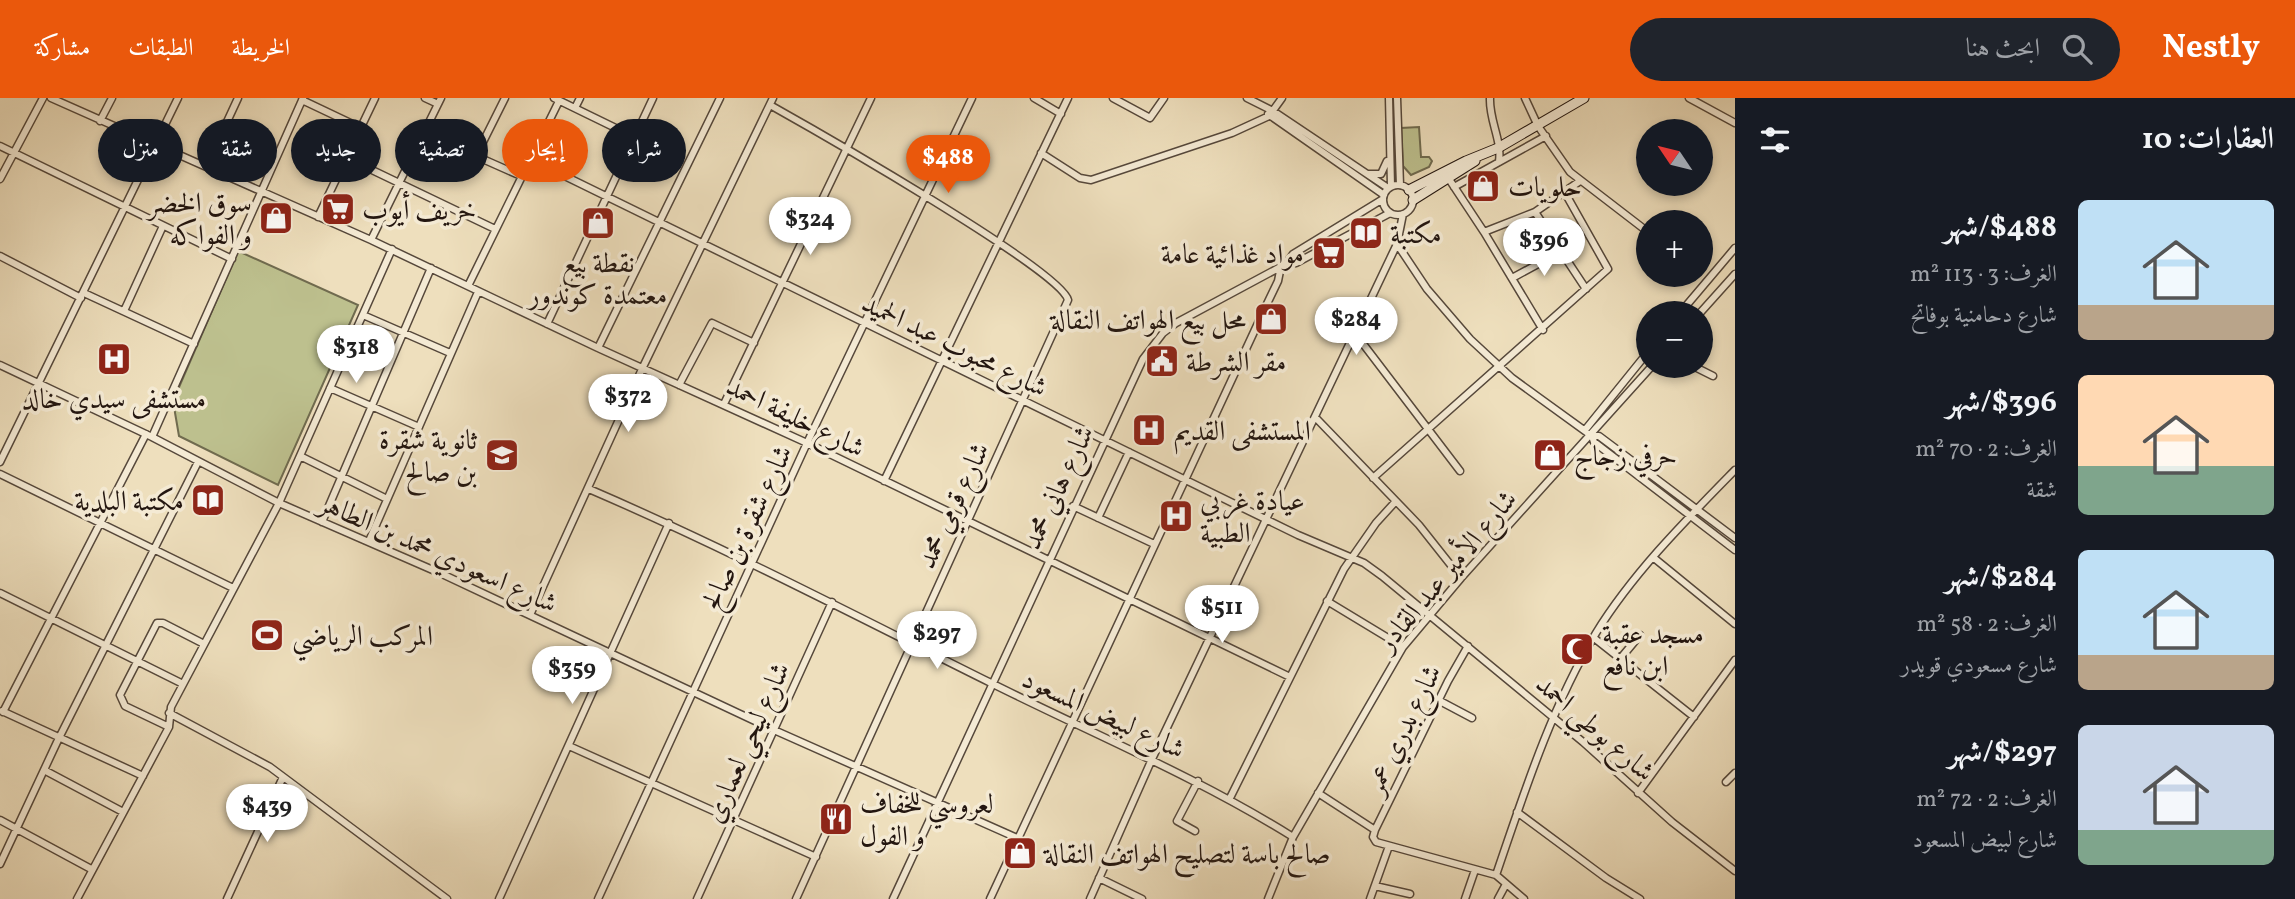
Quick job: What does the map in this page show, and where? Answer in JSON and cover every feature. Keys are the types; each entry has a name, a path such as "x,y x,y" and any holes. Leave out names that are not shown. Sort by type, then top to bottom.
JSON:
{"street":[{"path":"0,179 43,98"},
{"name":"شارع خليفة احمد","path":"51,98 98,120"},
{"path":"101,119 112,98"},
{"path":"168,119 178,98"},
{"path":"228,119 238,98"},
{"path":"365,119 375,98"},
{"path":"425,98 440,101 431,119"},
{"path":"488,132 505,98"},
{"path":"575,108 580,98"},
{"path":"643,119 653,98"},
{"path":"598,348 720,98"},
{"path":"724,404 871,98"},
{"name":"شارع شقرة بن صالح","path":"597,899 693,689 754,564 807,443 972,98"},
{"path":"1034,98 1061,114"},
{"path":"884,481 1068,98"},
{"path":"1113,98 1150,118 1164,98"},
{"path":"1247,98 1386,192"},
{"path":"1041,153 1080,178 1091,180 1192,147 1269,112 1282,98"},
{"path":"1389,98 1386,192 1390,213"},
{"path":"1090,899 1152,759 1397,244 1403,214 1411,207 1411,195 1400,185 1397,98"},
{"path":"1490,98 1490,114 1501,146 1499,162"},
{"path":"1525,98 1538,126 1580,181 1636,223"},
{"path":"1411,195 1584,98"},
{"path":"1689,98 1735,123"},
{"path":"143,776 58,740 2,711 99,524 149,436 194,344 303,99 343,119"},
{"path":"547,119 556,99 602,122"},
{"path":"530,615 642,369 704,246 772,101 999,243"},
{"path":"1269,112 1386,192"},
{"path":"1411,195 1452,183 1499,162 1546,136"},
{"path":"0,146 162,228 232,259"},
{"path":"1452,183 1488,152"},
{"path":"1363,174 1381,174 1389,156"},
{"path":"381,175 495,229"},
{"path":"1484,232 1535,212 1580,181"},
{"path":"0,461 138,182"},
{"name":"شارع خليفة احمد","path":"240,182 392,249 642,369 807,443 1290,677"},
{"path":"318,217 335,182"},
{"path":"468,286 518,182"},
{"name":"شارع محبوب عبد الحميد","path":"576,182 1185,480 1373,568 1430,615"},
{"path":"547,324 611,182"},
{"path":"371,240 399,183"},
{"path":"1452,183 1514,277 1543,330"},
{"path":"1386,192 1400,185"},
{"path":"1373,478 1499,365 1543,330 1608,268 1564,191"},
{"name":"شارع هاني محمد","path":"893,899 1139,366 1163,333 1190,314 1283,265 1293,254 1386,192"},
{"path":"1535,212 1586,289"},
{"path":"990,899 1278,281 1283,265 1296,263 1390,213 1403,214"},
{"path":"124,311 162,228"},
{"name":"شارع قرمي محمد","path":"796,899 1068,300 1064,290 999,243"},
{"path":"1397,244 1445,312 1518,383 1585,430 1594,442 1735,550"},
{"path":"1713,273 1735,248"},
{"path":"78,899 91,869 169,727 169,713 183,684 279,503 392,249"},
{"path":"1514,277 1560,252"},
{"path":"0,256 194,344"},
{"path":"322,522 431,268"},
{"path":"1711,301 1735,274"},
{"path":"1690,301 1701,287"},
{"path":"369,541 478,292"},
{"path":"363,315 450,353"},
{"path":"679,385 712,323 754,343"},
{"path":"1354,332 1460,471"},
{"name":"شارع اسعودي محمد بن الطاهر","path":"0,365 149,436 279,503 369,541 693,689 774,730 1017,838"},
{"path":"1585,430 1636,367"},
{"name":"شارع الأمير عبد القادر","path":"1268,899 1293,837 1403,647 1461,578 1642,378"},
{"path":"330,388 419,427"},
{"path":"1315,417 1396,501 1461,578"},
{"path":"1592,436 1600,436 1735,538"},
{"path":"1098,519 1129,452"},
{"path":"300,456 387,499"},
{"path":"0,864 58,740 198,463"},
{"path":"1496,875 1517,812 1554,718 1594,638 1654,558 1691,514 1735,470"},
{"path":"0,474 233,588"},
{"name":"شارع لبيض المسعود","path":"589,489 669,523 992,684 1198,781 1230,797 1293,837"},
{"path":"1230,797 1326,601 1351,558 1396,501"},
{"path":"1073,506 1154,544"},
{"path":"499,899 669,523"},
{"path":"1654,558 1735,624"},
{"path":"0,593 183,684"},
{"path":"1326,601 1403,647"},
{"name":"شارع ليحي لعماري","path":"698,899 832,602"},
{"name":"شارع بوطي احمد","path":"1430,615 1735,871"},
{"path":"169,727 121,701 135,661 153,628 160,622 204,644"},
{"path":"1620,659 1640,635"},
{"path":"1594,638 1694,717"},
{"name":"شارع بدري عمر","path":"1375,830 1438,700 1468,646"},
{"path":"1639,793 1735,660"},
{"path":"1438,700 1472,718"},
{"path":"169,713 250,754 447,899"},
{"path":"569,746 816,857"},
{"path":"44,770 123,811"},
{"path":"1726,782 1735,773"},
{"path":"227,899 283,777"},
{"path":"1195,831 1177,821 1198,781"},
{"path":"1318,793 1375,830 1374,840 1496,875 1505,886 1524,899"},
{"path":"1517,812 1606,878 1640,899"},
{"path":"0,820 91,869"},
{"path":"1370,899 1389,846"},
{"path":"1465,899 1475,870"},
{"path":"1099,878 1142,899"},
{"path":"1375,886 1410,894"},
{"path":"1498,899 1505,886"}],"green space":[{"path":"1419,127 1421,157 1429,157 1432,161 1429,167 1411,175 1403,166 1401,128"},
{"path":"238,251 358,305 278,485 179,436 173,401"}],"place":[{"name":"حلويات","path":"1483,186"},
{"name":"خريف أيوب","path":"338,209"},
{"name":"سوق الخضر و الفواكه","path":"276,218"},
{"name":"نقطة بيع معتمدة كوندور","path":"598,223"},
{"name":"مكتبة","path":"1366,233"},
{"name":"مواد غذائية عامة","path":"1329,253"},
{"name":"محل بيع الهواتف النقالة","path":"1271,319"},
{"name":"مستشفى سيدي خالد","path":"114,359"},
{"name":"مقر الشرطة","path":"1162,361"},
{"name":"المستشفى القديم","path":"1149,430"},
{"name":"ثانوية شقرة بن صالح","path":"502,455"},
{"name":"حرفي زجاج","path":"1550,455"},
{"name":"مكتبة البلدية","path":"208,500"},
{"name":"عيادة غربي الطبية","path":"1176,516"},
{"name":"المركب الرياضي","path":"267,635"},
{"name":"مسجد عقبة ابن نافع","path":"1577,649"},
{"name":"لعروسي للخفاف و الفول","path":"836,819"},
{"name":"صالح باسة لتصليح الهواتف النقالة","path":"1020,853"}]}
